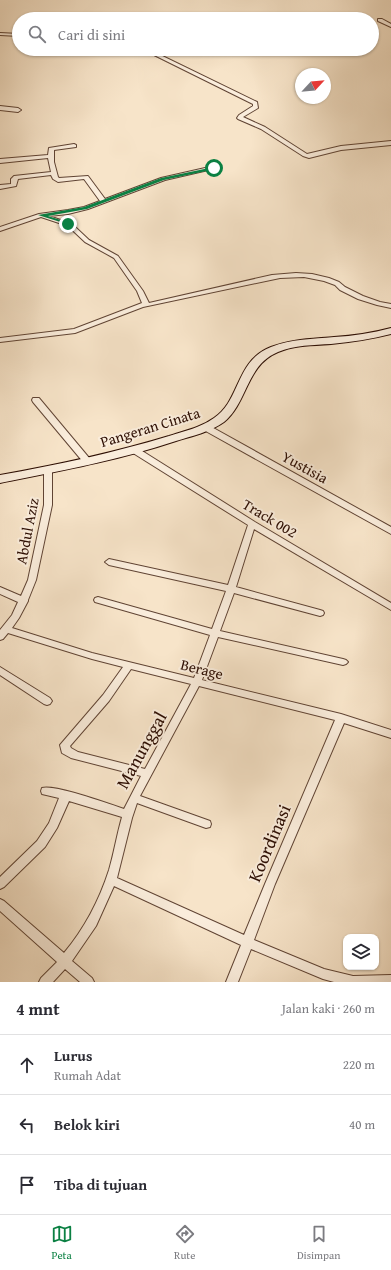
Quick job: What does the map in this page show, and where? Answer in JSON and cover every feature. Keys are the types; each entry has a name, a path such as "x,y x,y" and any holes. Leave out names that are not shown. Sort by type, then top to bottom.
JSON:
{"street":[{"path":"380,20 391,26"},
{"path":"0,34 12,34"},
{"path":"158,56 256,104 256,107 240,118 263,128 305,155 309,156 329,150 391,143"},
{"path":"0,108 18,110"},
{"path":"74,146 52,148 51,156 53,173 58,180 86,177 104,202"},
{"path":"0,161 51,156"},
{"path":"0,229 41,215 74,211 104,202 163,179 214,168"},
{"path":"0,187 14,185 14,179 16,178 53,173"},
{"path":"41,215 70,225 87,242 116,257 140,291 146,303 145,306"},
{"path":"0,340 75,331 145,306 272,276 290,275 316,277 334,282 345,290 380,304 391,306"},
{"name":"Pangeran Cinata","path":"0,479 136,451 205,427 225,416 237,398 247,371 253,364 269,352 294,344 362,338 391,331"},
{"path":"36,400 87,461"},
{"name":"Yustisia","path":"205,427 391,531"},
{"name":"Track 002","path":"136,451 252,524 391,607"},
{"name":"Abdul Aziz","path":"3,634 24,601 32,580 46,517 48,470"},
{"name":"Manunggal","path":"45,982 66,962 82,941 111,880 127,814 134,798 198,682 252,524"},
{"path":"109,562 231,589 320,613"},
{"path":"0,590 24,601"},
{"path":"98,600 215,633 343,662"},
{"name":"Berage","path":"3,634 341,718 391,734"},
{"path":"129,665 106,698 66,745 66,750 75,755 148,774"},
{"path":"0,670 46,701"},
{"name":"Koordinasi","path":"232,982 247,942 341,718"},
{"path":"46,791 66,795 127,814"},
{"path":"0,884 41,844 66,795"},
{"path":"134,798 206,824"},
{"path":"111,880 247,942 323,974 353,981 387,981"},
{"path":"0,904 88,982"}],"route":[{"path":"68,224 41,215 86,208 163,179 214,168"}]}
